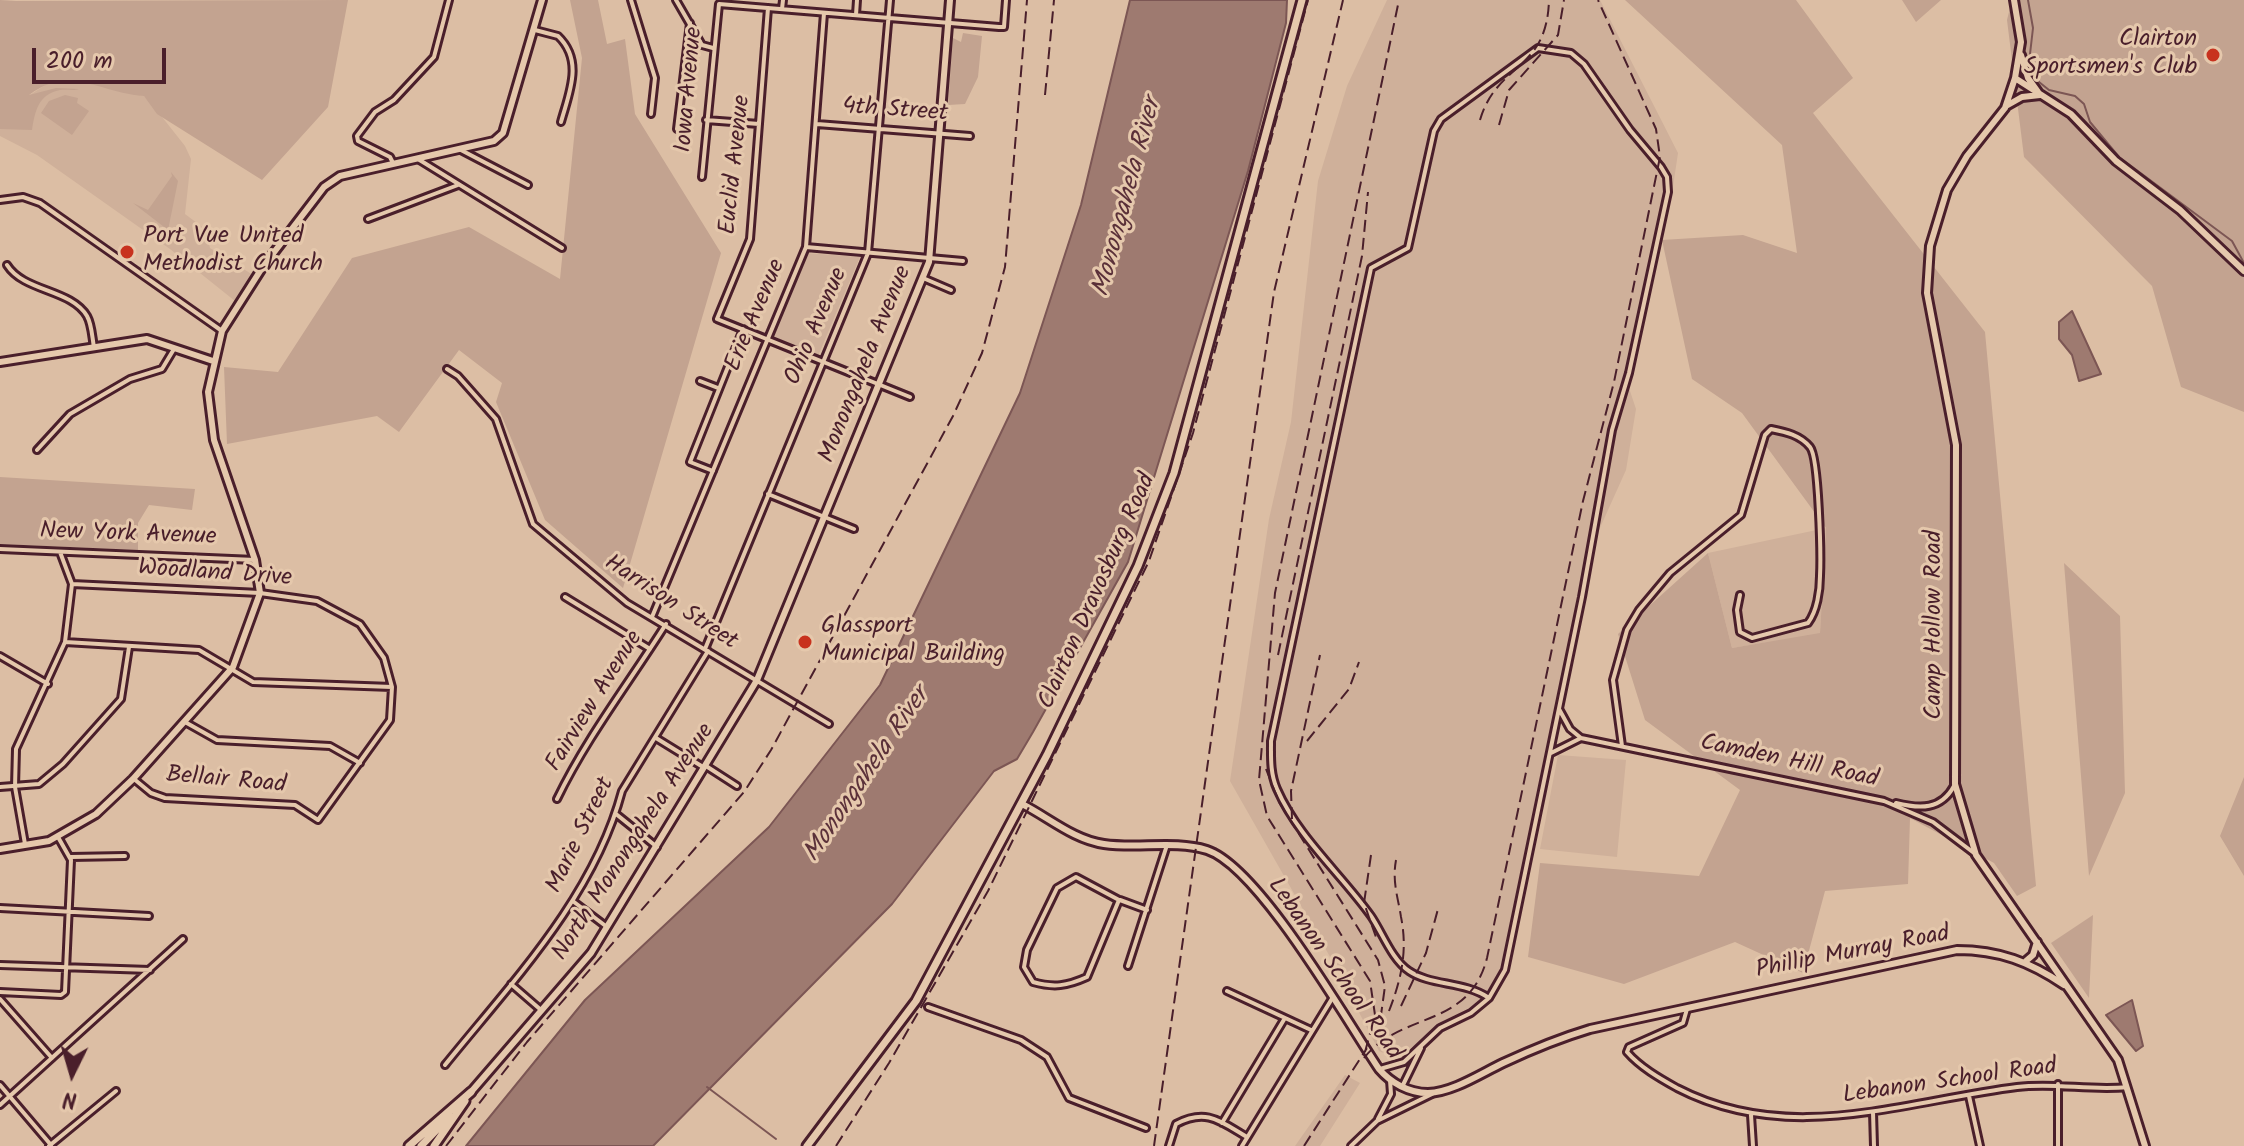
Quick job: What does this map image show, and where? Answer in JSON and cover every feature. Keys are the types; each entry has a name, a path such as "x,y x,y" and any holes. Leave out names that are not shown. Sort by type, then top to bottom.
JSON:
{"main road":[{"name":"Clairton Dravosburg Road","path":"807,1146 900,1026 1022,804 1114,618 1165,497 1302,0"},
{"path":"412,1146 471,1092"},
{"path":"421,1146 471,1092"},
{"path":"434,1146 471,1092"}],"street":[{"path":"393,163 390,157 358,141 357,136 375,112 394,100 434,57 449,0"},
{"path":"0,849 26,847 58,837 96,814 133,779 233,667 260,593 255,560 211,426 208,392 222,331 262,268 324,187 340,176 494,141 503,133 542,0"},
{"path":"631,0 655,78 651,114"},
{"path":"676,0 702,45 713,48"},
{"path":"782,9 783,0"},
{"path":"856,15 857,0"},
{"name":"Ohio Avenue","path":"707,650 868,253 890,0"},
{"name":"Monongahela Avenue","path":"757,680 930,257 950,0"},
{"path":"718,4 1004,27 1006,0"},
{"path":"2014,0 2028,78 2040,95"},
{"path":"682,8 686,1"},
{"name":"Iowa Avenue","path":"702,177 718,4"},
{"name":"Euclid Avenue","path":"743,329 717,319 750,239 768,8"},
{"name":"Erie Avenue","path":"652,617 806,247 824,13"},
{"path":"677,129 690,23"},
{"path":"535,30 558,36 573,58 573,81 561,122"},
{"path":"1379,1069 1397,1067 1424,1042 1489,998 1505,970 1612,430 1630,367 1668,192 1667,177 1661,167 1584,64 1571,53 1541,47 1441,119 1434,131 1408,248 1371,268 1271,741 1271,765 1279,793 1338,879 1370,914 1403,966 1416,975 1470,987 1489,998"},
{"name":"Camp Hollow Road","path":"2021,52 2005,108 1967,156 1947,190 1930,246 1927,293 1956,445 1955,784 1976,855 2118,1060 2129,1086 2145,1146"},
{"path":"2015,78 2071,114 2116,161 2180,210 2244,271"},
{"path":"2005,108 2022,97 2040,95"},
{"path":"706,120 759,124"},
{"name":"4th Street","path":"817,124 970,136"},
{"path":"459,149 528,185"},
{"path":"417,158 562,248"},
{"path":"368,219 458,185"},
{"path":"0,200 23,197 40,203 222,331"},
{"path":"806,247 963,261"},
{"path":"7,265 18,277 81,309 90,324 94,347"},
{"path":"923,278 951,290"},
{"path":"713,471 690,462 743,329 910,397"},
{"path":"0,362 147,339 213,361"},
{"path":"37,450 70,414 130,379 162,369 174,349"},
{"name":"Harrison Street","path":"447,369 458,376 496,419 533,524 595,580 829,724"},
{"path":"700,381 718,388"},
{"path":"1622,746 1613,680 1627,630 1639,610 1670,573 1741,515 1765,435 1771,429 1790,432 1811,448 1817,474 1820,577 1814,615 1808,623 1752,638 1740,632 1737,610 1740,595"},
{"path":"768,494 854,529"},
{"name":"New York Avenue","path":"0,549 255,560"},
{"path":"26,847 15,787 19,738 48,684 65,642 72,584 60,552"},
{"name":"Woodland Drive","path":"72,584 260,593 317,601 360,624 384,658 392,687 390,720 318,820"},
{"path":"565,597 650,649"},
{"name":"Fairview Avenue","path":"557,799 577,757 666,624"},
{"path":"65,642 199,650 233,667 253,682 392,687"},
{"path":"0,787 33,786 51,776 116,706 124,692 129,647"},
{"name":"Marie Street","path":"445,1065 573,901 616,814 622,791 707,650"},
{"path":"0,656 48,684"},
{"name":"North Monongahela Avenue","path":"471,1092 584,963 757,680"},
{"path":"1550,753 1581,738 1570,729 1559,709"},
{"path":"185,722 212,739 330,746 360,763"},
{"path":"656,737 737,786"},
{"name":"Camden Hill Road","path":"1581,738 1884,801 1933,822 1976,855"},
{"name":"Bellair Road","path":"133,779 151,793 165,798 295,805 318,820"},
{"path":"1884,801 1932,807 1943,801 1955,784"},
{"name":"Lebanon School Road","path":"1022,804 1100,844 1205,849 1232,862 1333,997 1379,1069 1402,1087 1438,1092"},
{"path":"616,814 657,847"},
{"path":"0,992 63,994 67,967 70,857 58,837"},
{"path":"1128,966 1167,845"},
{"path":"70,857 125,856"},
{"path":"1119,900 1087,977 1066,986 1051,987 1033,982 1024,967 1024,959 1057,888 1076,877 1119,900 1147,910"},
{"path":"573,901 607,927"},
{"path":"0,908 149,916"},
{"path":"0,1105 183,939"},
{"path":"2026,961 2033,955 2037,942"},
{"name":"Phillip Murray Road","path":"1687,1007 1957,950 1980,950 2026,961 2067,987"},
{"path":"0,965 151,970"},
{"path":"511,984 541,1010"},
{"path":"1227,991 1311,1030"},
{"path":"1242,1146 1333,997"},
{"path":"0,999 52,1058"},
{"path":"928,1007 1021,1040 1047,1057 1069,1098 1146,1128"},
{"path":"1351,1146 1377,1121 1562,1037 1687,1007"},
{"name":"Lebanon School Road","path":"1687,1007 1683,1023 1629,1047 1627,1052 1657,1077 1692,1096 1751,1115 1805,1120 2058,1084 2093,1089 2129,1086"},
{"path":"1222,1123 1285,1018"},
{"path":"1402,1087 1424,1042"},
{"path":"1377,1121 1391,1094 1390,1080"},
{"path":"2058,1084 2058,1146"},
{"path":"0,1085 50,1145 116,1091"},
{"path":"1969,1096 1980,1146"},
{"path":"1873,1112 1874,1146"},
{"path":"1169,1146 1171,1130 1194,1114 1222,1123 1247,1137"},
{"path":"1751,1115 1753,1146"}],"shaded area":[{"path":"0,0 348,0 328,107 262,180 157,114 144,96 85,83 58,82 44,86 29,95 56,88 79,89 60,90 47,95 36,110 32,130 0,129"},
{"path":"570,0 598,0 607,44 625,39 635,114 721,253 623,588 545,520 496,402 502,383 459,350 399,432 377,416 227,444 224,367 278,372 352,258 469,227 560,279 582,58"},
{"path":"1387,0 1600,0 1678,153 1672,193 1628,385 1636,409 1626,470 1599,530 1508,970 1497,995 1476,1013 1393,1057 1379,1051 1333,962 1230,781 1269,519 1291,422 1318,181 1347,86"},
{"path":"1625,0 1796,0 1853,78 1813,113 1985,332 2036,886 2017,896 1994,863 1910,818 1908,884 1825,891 1803,973 1735,942 1624,984 1528,957 1540,863 1699,876 1740,790 1645,720 1618,634 1708,553 1732,648 1820,633 1826,528 1742,413 1692,379 1662,240 1743,235 1797,253 1782,145"},
{"path":"1902,0 1941,0 1916,22"},
{"path":"2012,0 2244,0 2244,412 2181,387 2152,286 2024,157 2007,20"},
{"path":"963,33 982,36 978,77 965,104 948,105 953,38 961,42"},
{"path":"55,79 72,79 144,96 151,103 185,146 191,159 185,214 205,229 210,248 253,275 235,301 170,249 37,155 0,136 0,104 28,96"},
{"path":"65,95 78,98 77,103 89,111 72,135 41,113 49,101"},
{"path":"171,172 178,181 168,230 133,203 148,210 172,176"},
{"path":"806,253 860,257 818,356 772,336"},
{"path":"0,477 195,489 192,510 149,505 138,523 138,550 0,544"},
{"path":"1826,528 1820,634 1732,648 1708,553"},
{"path":"2064,563 2120,616 2125,793 2089,876"},
{"path":"1558,755 1626,760 1617,857 1540,849"},
{"path":"2244,777 2244,876 2220,836"},
{"path":"2093,915 2089,998 2051,943"},
{"path":"1345,1075 1360,1083 1320,1146 1295,1146"}],"water":[{"name":"Monongahela River","path":"1130,0 1287,0 1286,23 1248,171 1128,562 1033,732 1017,759 994,771 892,904 653,1146 466,1146 585,1000 769,827 880,685 1020,393 1081,205"},
{"path":"2072,311 2101,374 2079,381 2072,355 2059,339 2059,322"},
{"path":"2132,1000 2143,1046 2136,1051 2106,1015"}],"waterway":[{"path":"2028,0 2033,28 2030,54 2039,82 2049,90 2075,96 2084,104 2090,122 2119,157 2232,241 2244,263"},
{"path":"707,1087 776,1139"}],"railway":[{"path":"446,1146 527,1042 744,792 771,750 953,416 982,353 1005,267 1027,0"},
{"path":"1045,95 1054,0"},
{"path":"836,1146 889,1063 988,891 1149,561 1193,433 1308,0"},
{"path":"1154,1146 1274,292 1343,0"},
{"path":"1365,1052 1375,1015 1370,981 1267,816 1259,780 1275,593 1399,0"},
{"path":"1480,120 1498,87 1540,41 1549,0"},
{"path":"1499,125 1509,90 1558,35 1564,0"},
{"path":"1364,1058 1379,1043 1450,1008 1465,997 1478,981 1487,958 1583,501 1614,382 1660,157 1656,129 1598,0"},
{"path":"1278,655 1362,256 1368,192"},
{"path":"1292,819 1291,791 1320,655"},
{"path":"1307,741 1349,689 1359,662"},
{"path":"1266,769 1279,802 1378,960 1385,986 1381,1015"},
{"path":"1371,855 1364,903 1377,940"},
{"path":"1389,1011 1400,977 1403,954 1403,930 1395,882 1396,860"},
{"path":"1401,1006 1426,953 1438,909"},
{"path":"1304,1146 1367,1048"}],"place":[{"name":"Clairton Sportsmen's Club","path":"2213,55"},
{"name":"Port Vue United Methodist Church","path":"127,252"},
{"name":"Glassport Municipal Building","path":"805,642"}]}
